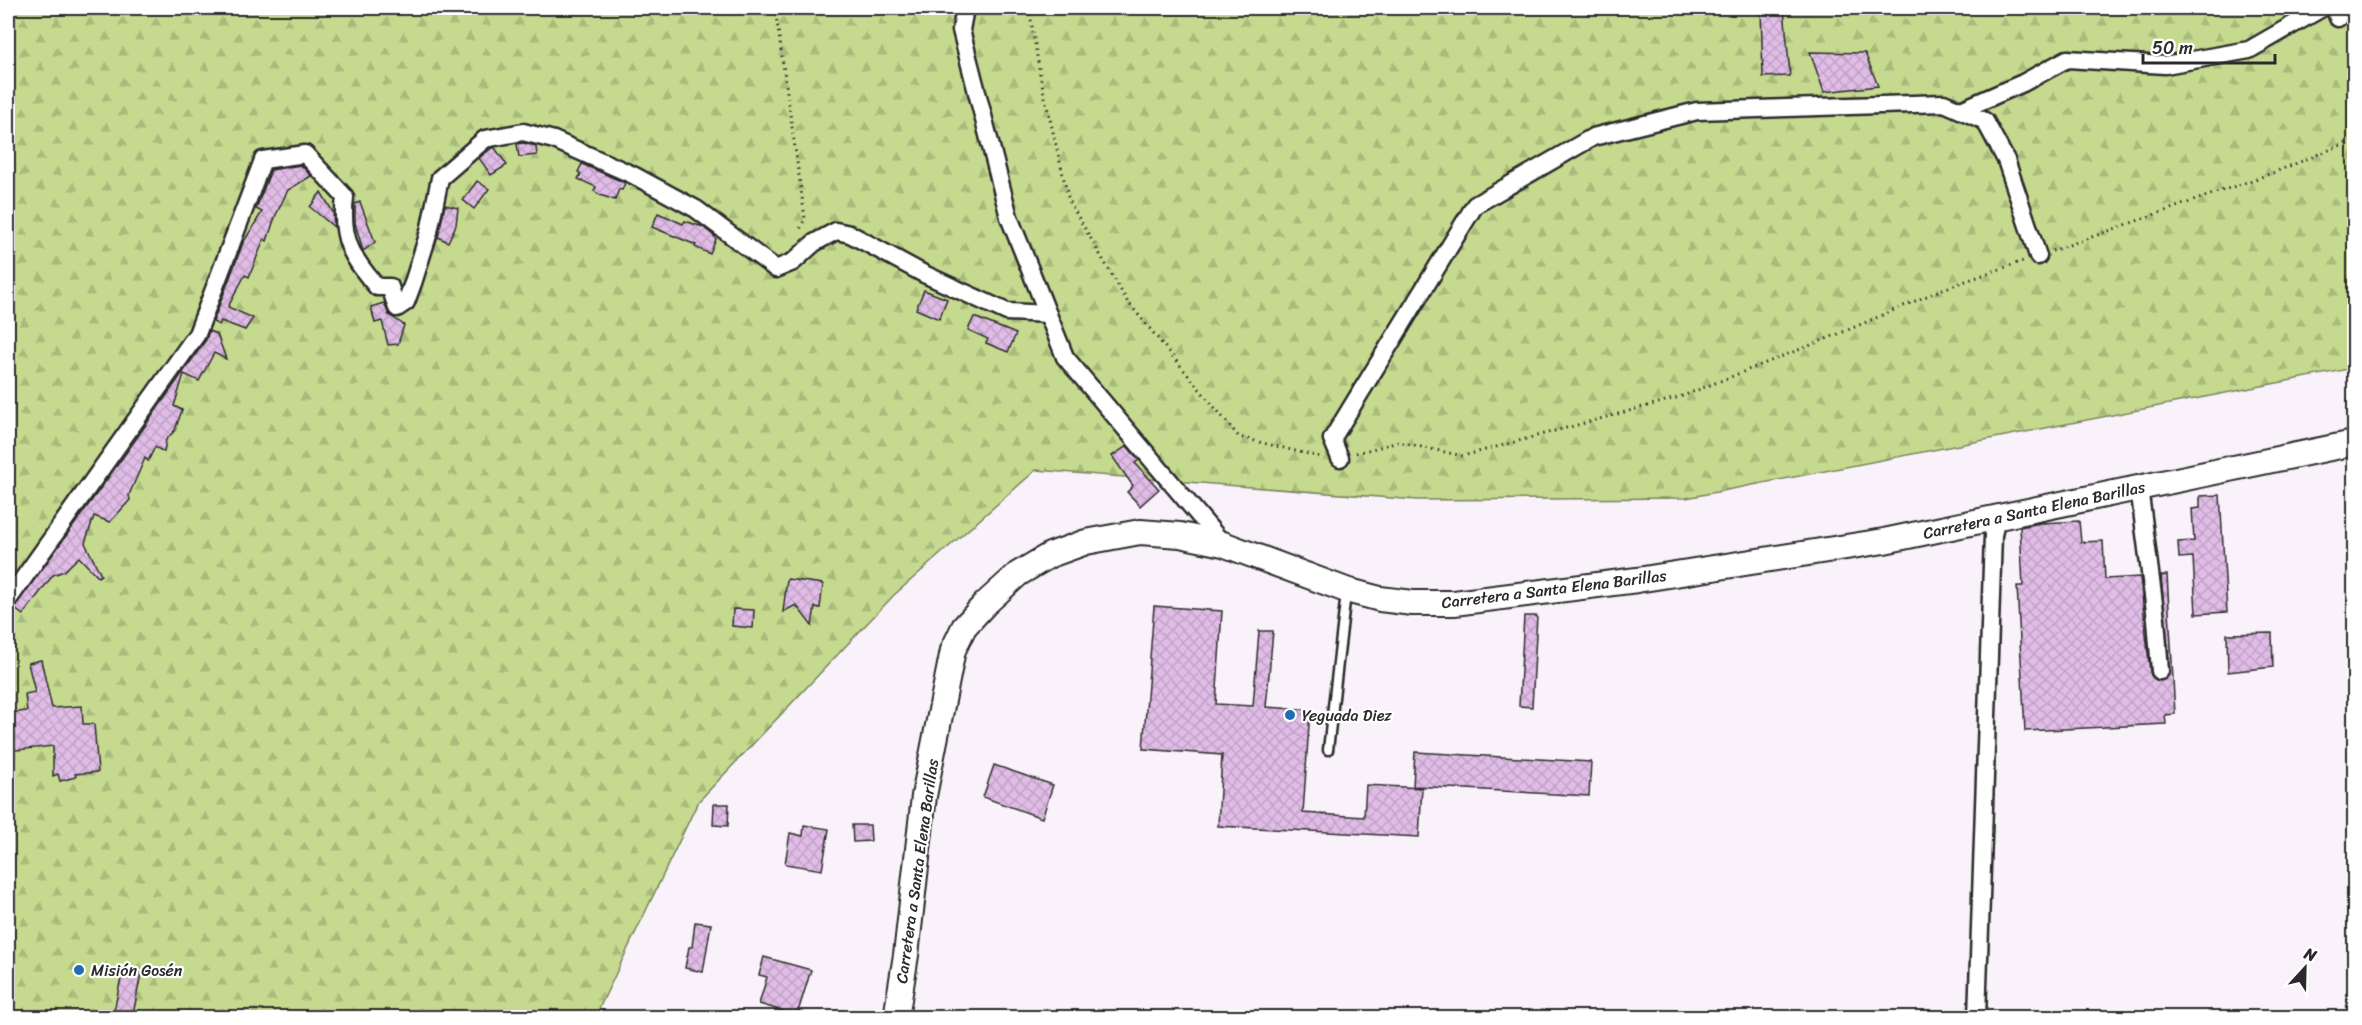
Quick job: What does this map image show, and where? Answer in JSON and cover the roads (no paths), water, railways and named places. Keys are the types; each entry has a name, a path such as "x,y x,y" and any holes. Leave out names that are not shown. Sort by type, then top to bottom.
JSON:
{"main road":[{"name":"Carretera a Santa Elena Barillas","path":"897,1017 924,796 953,650 964,627 985,604 1018,574 1050,555 1086,542 1140,532 1180,535 1223,544 1346,590 1380,599 1413,603 1454,603 1637,580 1884,541 2355,443"}],"street":[{"path":"964,8 961,30 1009,218 1065,357 1223,544"},
{"path":"1961,110 2023,83 2067,58 2165,64 2249,50 2322,8"},
{"path":"1340,458 1332,440 1475,205 1593,137 1697,111 1944,103 1985,121 2006,160 2037,256"},
{"path":"8,600 197,334 262,160 305,154 345,197 342,217 345,240 358,266 377,287 390,287 397,308 405,302 413,284 429,232 440,178 485,139 523,132 554,140 633,175 696,209 776,269 793,262 814,243 836,231 850,234 924,274 1007,312 1048,314"},
{"path":"2139,487 2156,620 2160,671"},
{"path":"1977,1017 1993,535 1997,518"}],"lane":[{"path":"1329,750 1346,590"}],"place":[{"name":"Yeguada Diez","path":"1290,715"},
{"name":"Misión Gosén","path":"79,970"}]}
